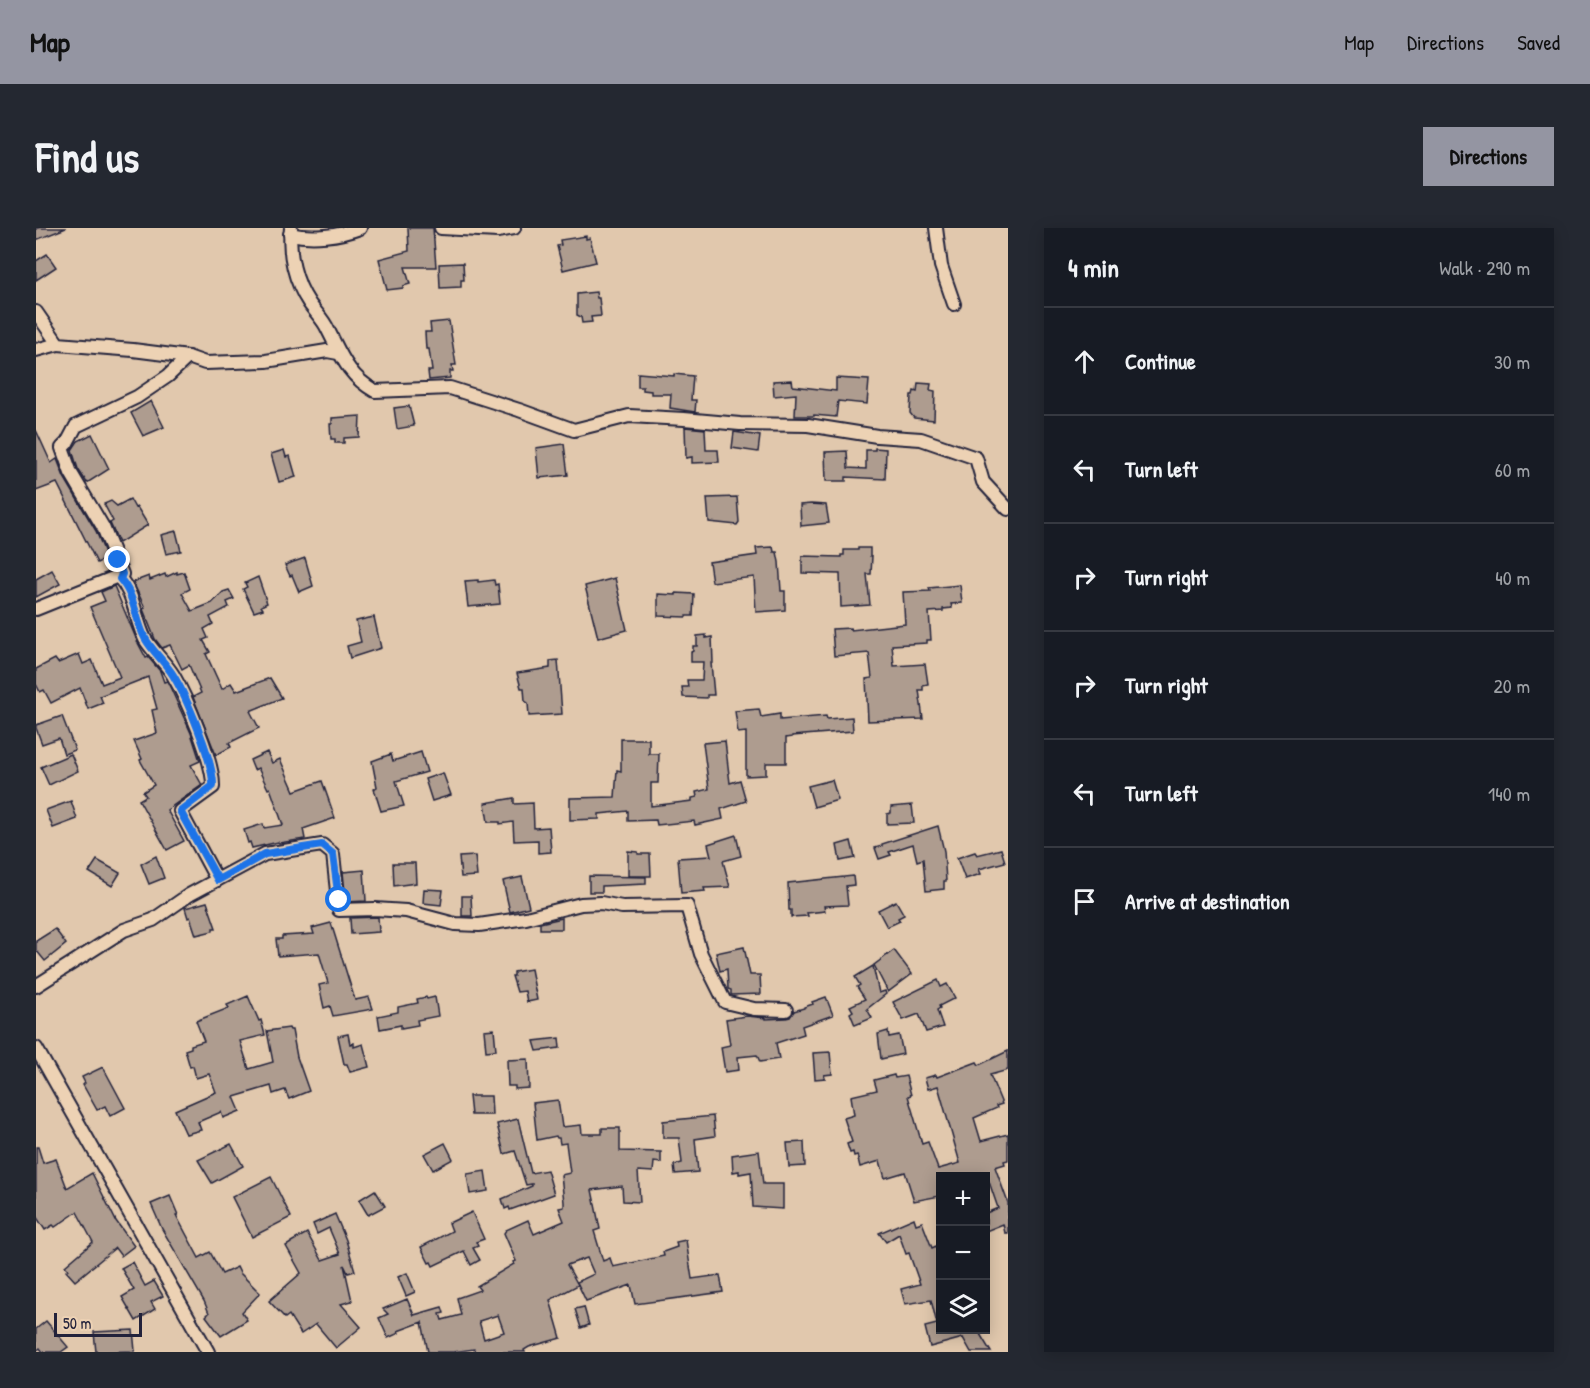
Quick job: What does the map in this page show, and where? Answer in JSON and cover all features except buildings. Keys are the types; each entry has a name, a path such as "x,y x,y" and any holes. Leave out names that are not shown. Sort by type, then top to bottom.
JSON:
{"street":[{"path":"360,228 348,232 304,237 291,231 290,245 297,282 328,328 338,353 346,366 365,386 375,391 450,388 574,430 629,416 740,424 808,425 877,436 921,439 976,458 983,482 1008,509"},
{"path":"441,228 498,231 514,228"},
{"path":"936,228 941,266 954,304"},
{"path":"36,312 58,344"},
{"path":"36,350 58,344 100,347 188,357 205,363 266,361 327,351 338,353"},
{"path":"120,579 122,574 118,560 90,503 71,473 62,448 67,444 76,426 137,397 168,376 188,357"},
{"path":"36,609 118,576 127,586 145,638 173,675 206,751 214,778 213,786 180,811 218,880"},
{"path":"36,986 124,930 153,920 189,895 265,854 322,845 333,854 339,910 406,911 454,924 479,925 526,918 581,904 601,903 622,907 687,906 701,954 725,1002 754,1009 786,1010"},
{"path":"36,1048 208,1352"}],"route":[{"path":"118,560 122,574 120,579 127,586 145,638 173,675 206,751 214,778 213,786 180,811 218,880 265,854 322,845 333,854 339,900"}]}
